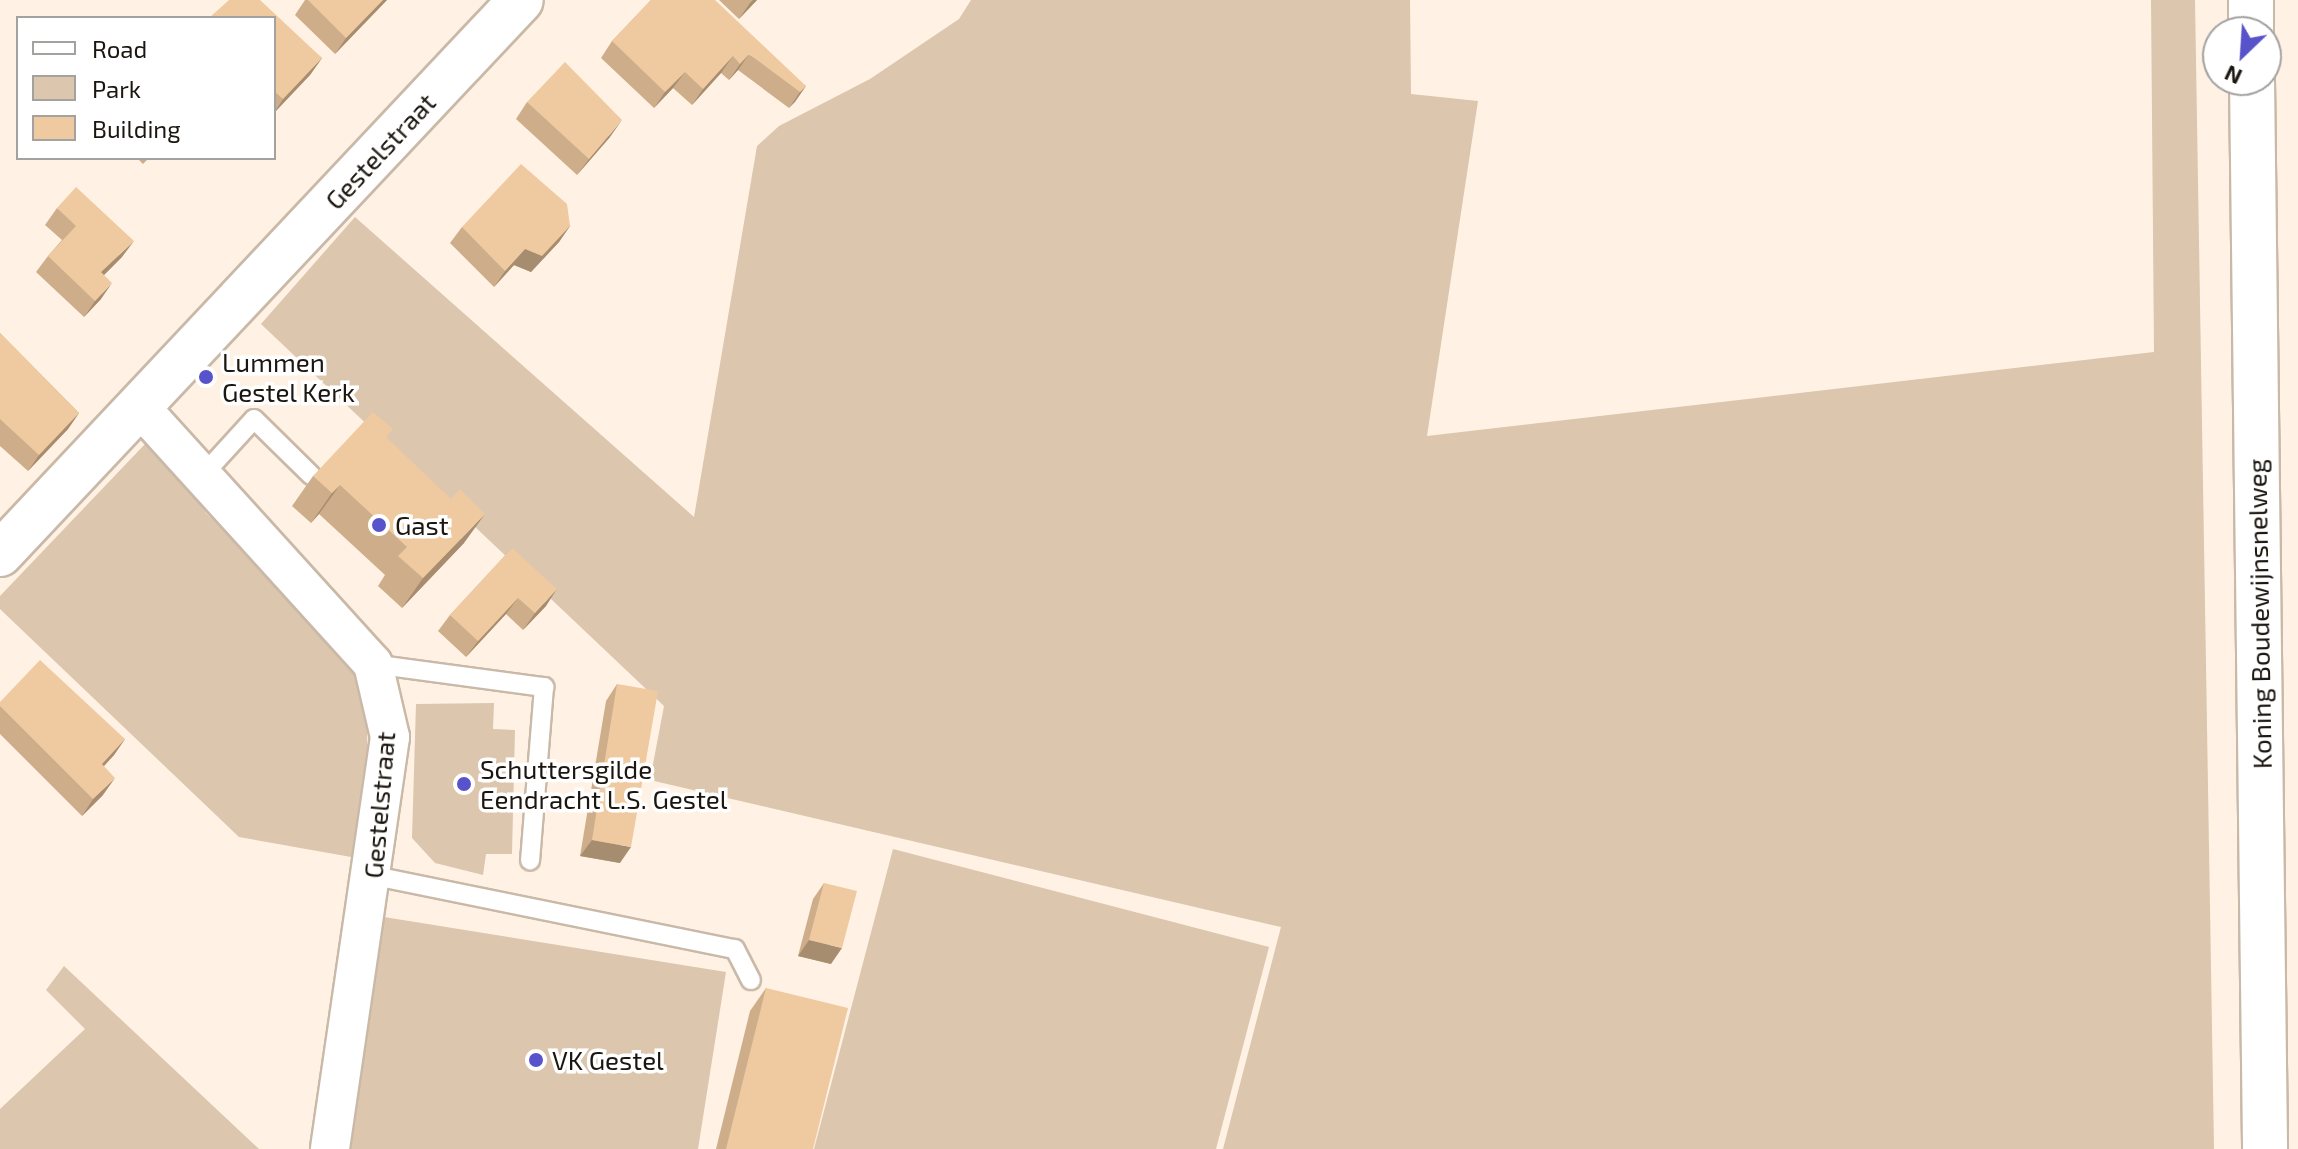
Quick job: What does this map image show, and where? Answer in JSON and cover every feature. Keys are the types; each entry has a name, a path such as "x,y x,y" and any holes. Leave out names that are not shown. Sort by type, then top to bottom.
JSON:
{"main road":[{"name":"Gestelstraat","path":"0,554 521,0"},
{"name":"Koning Boudewijnsnelweg","path":"2252,96 2265,1149"}],"street":[{"name":"Gestelstraat","path":"139,406 373,664 390,737 375,876 330,1149"}],"lane":[{"path":"202,476 254,419 311,475"},
{"path":"373,664 544,687 530,860"},
{"path":"375,876 735,949 751,980"}],"green space":[{"path":"971,0 1410,0 1411,94 1478,101 1427,436 2154,352 2151,0 2195,0 2214,1149 1223,1149 1281,927 650,780 664,706 261,324 355,217 694,517 757,146 779,126 870,79 959,19"},
{"path":"159,442 206,513 343,643 359,673 367,710 368,860 239,837 0,609 0,596 146,443"},
{"name":"Schuttersgilde Eendracht L.S. Gestel","path":"494,703 493,729 515,730 512,854 486,854 483,875 435,863 412,838 416,704"},
{"path":"893,849 1269,947 1216,1149 814,1149"},
{"name":"VK Gestel","path":"384,917 726,972 698,1149 347,1149"},
{"path":"64,966 259,1149 0,1149 0,1109 85,1029 46,990"}],"building":[{"path":"229,0 260,0 322,58 283,99 276,93 276,16 211,16"},
{"path":"308,0 383,0 346,38"},
{"path":"651,0 715,0 806,86 800,92 749,54 740,64 733,56 703,89 685,72 665,92 612,41"},
{"path":"565,62 622,120 589,159 527,102"},
{"path":"521,164 567,204 570,226 542,256 525,249 505,271 462,227"},
{"path":"76,187 134,241 101,272 112,283 95,301 48,256 76,226 57,208"},
{"path":"0,333 79,413 39,455 0,419"},
{"path":"373,412 393,429 386,437 451,499 460,489 485,514 423,578 398,556 407,547 340,485 332,493 313,476"},
{"path":"512,548 557,589 535,613 518,598 478,641 450,615"},
{"path":"40,660 125,739 102,764 115,778 93,799 0,706 0,702"},
{"path":"617,684 658,691 631,847 592,840"},
{"path":"824,883 857,891 842,948 809,940"},
{"name":"VK Gestel","path":"766,988 848,1008 813,1149 726,1149"}],"place":[{"name":"Lummen Gestel Kerk","path":"206,377"},
{"name":"Gast","path":"379,525"},
{"name":"Schuttersgilde Eendracht L.S. Gestel","path":"464,784"},
{"name":"VK Gestel","path":"536,1060"}]}
